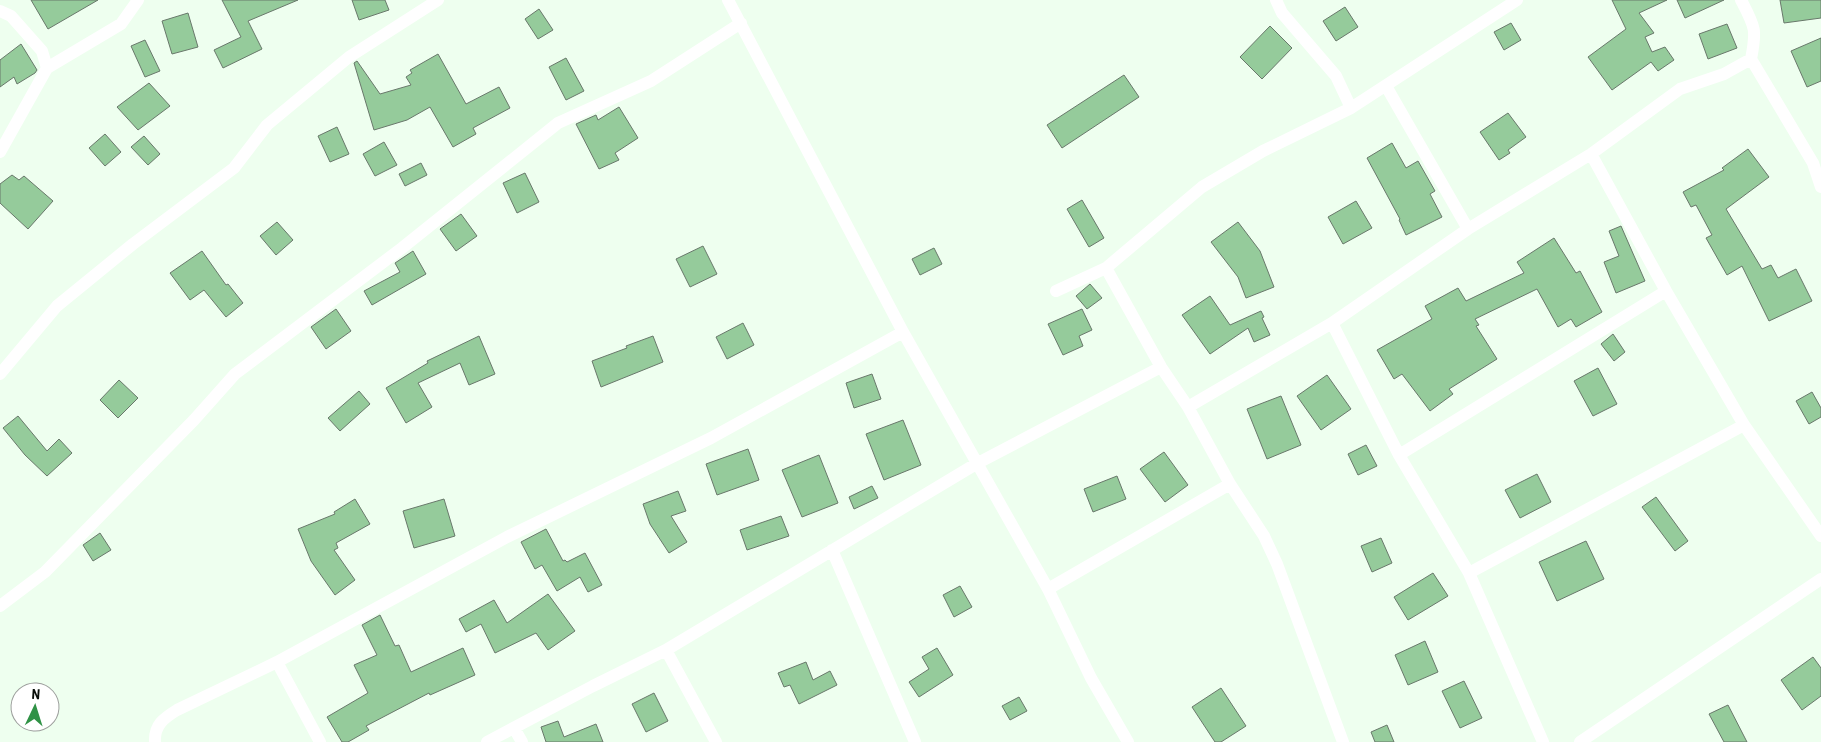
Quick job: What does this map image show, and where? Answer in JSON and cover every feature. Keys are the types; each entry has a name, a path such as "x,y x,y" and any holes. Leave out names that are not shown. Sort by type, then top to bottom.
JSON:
{"street":[{"path":"0,152 47,68 122,24 138,0"},
{"path":"0,374 57,306 133,244 234,168 267,125 349,57 438,0"},
{"path":"728,0 903,332 1048,589 1091,678 1128,742"},
{"path":"1276,0 1282,14 1336,76 1351,108"},
{"path":"1056,291 1106,268 1202,187 1263,150 1351,108 1517,0"},
{"path":"1741,0 1754,25 1755,38 1751,59 1813,163 1821,187"},
{"path":"0,11 11,16 42,51 47,68"},
{"path":"0,606 45,572 194,420 235,374 402,248 558,123 651,81 741,23"},
{"path":"1188,407 1332,324 1468,229 1591,154 1680,88 1724,74 1751,59"},
{"path":"1386,86 1468,229"},
{"path":"1591,154 1666,291 1744,425 1821,536"},
{"path":"1106,268 1161,367 1188,407 1230,484 1264,536 1277,564 1343,742"},
{"path":"1399,455 1666,291"},
{"path":"1332,324 1399,455 1470,573 1543,742"},
{"path":"155,742 158,725 164,718 177,710 277,662 507,536 711,438 903,332"},
{"path":"487,742 666,650 976,464 1161,367"},
{"path":"1470,573 1744,425"},
{"path":"1048,589 1230,484"},
{"path":"832,550 914,742"},
{"path":"1580,742 1821,578"},
{"path":"666,650 716,742"},
{"path":"277,662 320,742"},
{"path":"514,728 522,742"}],"building":[{"path":"31,0 98,0 48,29"},
{"path":"222,0 298,0 248,21 262,49 223,68 214,50 241,37"},
{"path":"352,0 385,0 389,10 359,20"},
{"path":"1612,0 1667,0 1639,13 1654,33 1645,37 1652,52 1665,47 1674,60 1658,71 1651,62 1612,90 1588,57 1626,29"},
{"path":"1677,0 1724,0 1685,18"},
{"path":"1780,0 1821,0 1821,18 1784,23"},
{"path":"1345,7 1358,27 1336,41 1323,21"},
{"path":"539,9 553,30 538,39 525,19"},
{"path":"188,13 198,47 172,54 162,21"},
{"path":"1511,23 1521,40 1504,50 1494,32"},
{"path":"1727,24 1737,48 1708,59 1699,34"},
{"path":"1270,26 1292,48 1262,79 1240,57"},
{"path":"1821,38 1821,81 1807,87 1791,51"},
{"path":"145,40 160,71 145,77 131,46"},
{"path":"21,44 37,70 17,84 14,77 0,87 0,60"},
{"path":"438,54 466,104 499,87 510,108 473,128 476,134 453,147 430,107 407,120 374,130 354,63 357,61 380,94 411,85 406,77 412,73 410,70"},
{"path":"566,58 584,91 566,100 549,67"},
{"path":"1124,75 1139,97 1062,148 1047,125"},
{"path":"149,83 170,106 138,130 117,107"},
{"path":"619,107 638,138 615,153 619,160 599,169 576,124 596,115 598,120"},
{"path":"1508,113 1526,137 1508,150 1510,153 1499,160 1480,132"},
{"path":"337,127 349,154 330,162 318,136"},
{"path":"105,134 121,152 105,166 89,148"},
{"path":"144,136 160,154 148,165 131,147"},
{"path":"384,142 397,165 375,176 363,154"},
{"path":"1392,143 1406,168 1418,161 1435,191 1430,194 1442,217 1406,235 1400,219 1367,158"},
{"path":"1748,149 1769,177 1726,209 1762,269 1771,265 1778,278 1796,269 1812,301 1769,321 1742,266 1727,275 1706,238 1712,235 1696,205 1691,207 1683,192 1724,170 1722,168"},
{"path":"421,163 427,175 405,186 399,174"},
{"path":"525,173 539,202 517,213 503,183"},
{"path":"12,175 19,180 24,176 53,201 28,229 0,203 0,184"},
{"path":"1082,200 1104,238 1089,247 1067,209"},
{"path":"1356,201 1372,228 1343,244 1328,217"},
{"path":"461,214 477,236 456,251 440,229"},
{"path":"277,222 293,240 276,255 260,236"},
{"path":"1238,222 1260,251 1274,287 1246,298 1238,277 1211,242"},
{"path":"1621,226 1645,281 1616,293 1604,262 1619,256 1609,231"},
{"path":"1554,238 1576,273 1580,271 1602,312 1576,327 1571,319 1558,327 1537,289 1475,319 1479,325 1476,326 1497,359 1449,389 1453,394 1430,411 1402,374 1394,379 1377,350 1432,319 1425,306 1458,288 1466,301 1524,273 1517,262"},
{"path":"703,246 717,274 690,287 676,259"},
{"path":"934,248 942,264 920,275 912,259"},
{"path":"202,251 226,285 228,284 243,303 226,317 204,290 190,300 170,273"},
{"path":"413,251 426,274 372,305 364,291 400,272 395,263"},
{"path":"1090,284 1102,298 1087,309 1076,296"},
{"path":"1210,296 1230,325 1261,311 1264,317 1262,318 1270,335 1254,342 1248,328 1210,354 1182,315"},
{"path":"336,309 351,331 326,349 311,327"},
{"path":"1082,309 1092,330 1079,336 1083,346 1063,355 1048,324"},
{"path":"743,323 754,345 727,359 716,337"},
{"path":"1613,334 1625,352 1614,361 1601,344"},
{"path":"479,336 495,374 469,385 460,363 418,383 432,407 406,423 386,388 428,363 427,361"},
{"path":"653,336 663,362 601,387 592,361"},
{"path":"1598,368 1617,404 1593,416 1574,381"},
{"path":"872,374 881,399 854,408 846,383"},
{"path":"1327,375 1351,409 1321,430 1297,396"},
{"path":"119,380 138,398 118,418 100,400"},
{"path":"359,391 370,404 340,431 328,418"},
{"path":"1812,392 1821,408 1821,417 1809,424 1796,401"},
{"path":"1281,396 1301,445 1267,459 1247,409"},
{"path":"18,416 47,451 59,439 72,453 47,476 25,455 3,428"},
{"path":"903,420 921,465 884,480 866,434"},
{"path":"1366,445 1377,466 1358,475 1348,454"},
{"path":"748,449 759,480 717,495 706,464"},
{"path":"1164,452 1188,485 1165,502 1140,469"},
{"path":"819,455 838,503 802,517 782,470"},
{"path":"1537,474 1551,502 1520,518 1505,490"},
{"path":"1117,476 1126,499 1093,512 1084,489"},
{"path":"872,486 878,498 854,509 849,497"},
{"path":"678,491 686,511 671,516 687,542 669,553 650,524 643,504"},
{"path":"1656,497 1688,541 1675,551 1642,507"},
{"path":"355,499 370,524 336,543 338,548 334,550 355,580 335,595 311,561 298,529 335,514 334,512"},
{"path":"444,499 455,536 414,548 403,511"},
{"path":"781,516 789,536 747,550 740,530"},
{"path":"546,529 563,561 567,562 585,553 602,585 588,592 580,577 557,591 542,565 535,569 521,542"},
{"path":"100,533 111,550 93,561 83,545"},
{"path":"1381,538 1392,563 1372,572 1361,546"},
{"path":"1586,541 1604,579 1557,601 1539,562"},
{"path":"1433,573 1448,596 1408,620 1394,597"},
{"path":"960,586 972,607 954,617 943,595"},
{"path":"548,594 575,631 548,650 536,633 495,653 481,624 466,632 459,619 494,600 507,623"},
{"path":"380,615 395,646 399,645 411,672 463,648 475,675 430,695 429,693 366,726 369,730 348,742 342,742 327,717 368,693 354,665 377,655 362,625"},
{"path":"1425,641 1438,672 1408,685 1395,655"},
{"path":"937,648 953,675 919,697 909,682 929,669 922,657"},
{"path":"1813,657 1821,668 1821,696 1802,710 1781,680"},
{"path":"806,662 813,680 830,671 837,685 799,704 790,685 784,687 778,673"},
{"path":"1464,681 1482,718 1460,728 1442,691"},
{"path":"1221,688 1246,726 1221,742 1215,742 1192,707"},
{"path":"654,693 668,721 646,732 632,704"},
{"path":"1019,697 1027,711 1010,720 1002,706"},
{"path":"1728,705 1747,742 1724,742 1709,714"},
{"path":"558,721 564,737 596,724 603,742 546,742 541,727"},
{"path":"1387,725 1394,742 1375,742 1371,732"}]}
